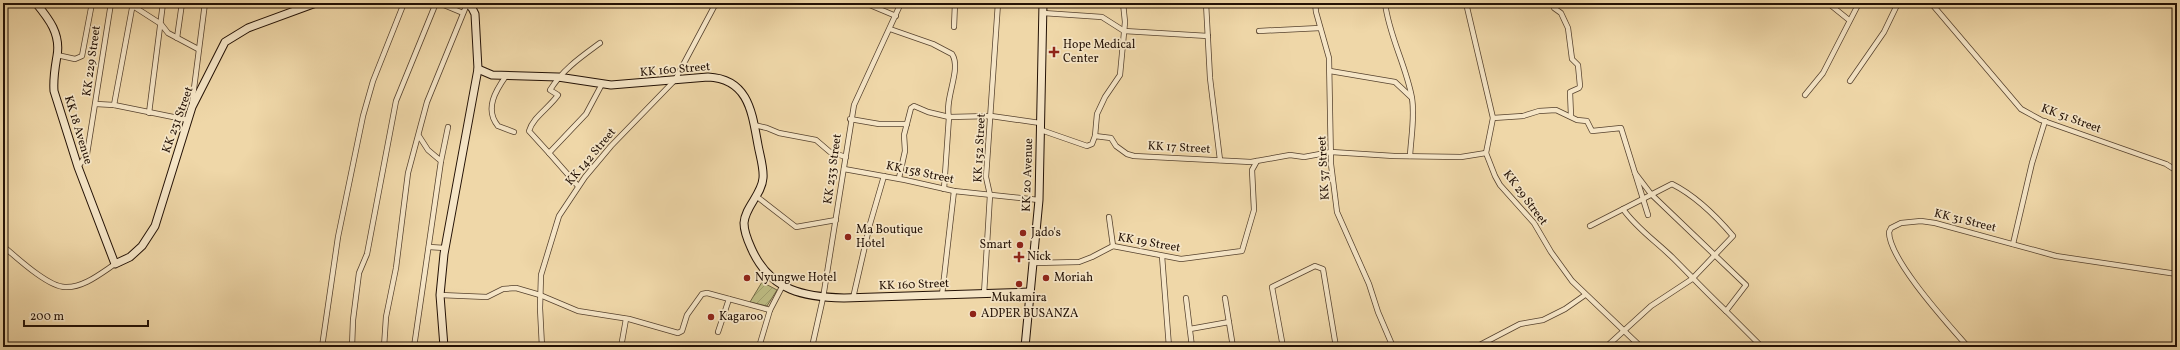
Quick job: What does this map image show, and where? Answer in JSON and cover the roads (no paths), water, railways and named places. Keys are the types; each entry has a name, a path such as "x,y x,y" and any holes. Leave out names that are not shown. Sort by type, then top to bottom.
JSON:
{"main road":[{"name":"KK 18 Avenue","path":"36,3 54,28 58,38 58,55 53,81 54,91 78,167 115,264"},
{"name":"KK 231 Street","path":"115,264 130,257 142,246 155,226 192,107 225,42 248,28 316,3"},
{"name":"KK 20 Avenue","path":"1025,347 1039,200 1043,3"},
{"path":"444,347 440,295 445,248 478,69 476,23 470,4"},
{"name":"KK 160 Street","path":"478,69 492,75 558,77 602,84 627,85 708,77 727,80 737,87 744,95 754,125 763,174 763,180 746,217 746,237 764,272 783,285 823,298 942,296 1030,292"}],"street":[{"path":"58,55 75,59 82,56 92,3"},
{"name":"KK 229 Street","path":"78,167 87,154 111,3"},
{"path":"149,113 163,3"},
{"path":"177,38 182,3"},
{"path":"192,107 198,49 206,3"},
{"path":"322,347 338,237 363,116 373,81 404,3"},
{"path":"352,347 353,320 359,273 367,254 396,101 436,3"},
{"path":"439,3 463,13"},
{"name":"KK 142 Street","path":"542,347 540,295 544,264 553,230 559,216 578,186 629,127 656,102 675,80 716,3"},
{"path":"865,3 896,16"},
{"name":"KK 233 Street","path":"812,347 823,298 836,220 846,158 850,119 858,95 901,3"},
{"path":"954,27 955,3"},
{"name":"KK 152 Street","path":"984,294 990,195 986,177 992,116 998,3"},
{"path":"899,178 906,151 904,135 913,106 928,112 949,116 992,116 1041,126 1086,146 1092,144 1096,136 1097,114 1105,97 1120,75 1124,31 1123,3"},
{"path":"1206,3 1210,78 1220,160"},
{"name":"KK 37 Street","path":"1315,3 1320,28 1329,58 1332,176 1337,212 1369,284 1378,312 1393,347"},
{"path":"1384,3 1388,26 1412,97 1413,122 1410,156"},
{"path":"1466,3 1493,118 1486,153"},
{"path":"1553,3 1554,8 1561,12 1568,28 1572,60 1577,64 1579,71 1580,87 1571,90 1569,94 1570,116"},
{"path":"1828,3 1849,20"},
{"path":"1805,95 1823,73 1859,3"},
{"path":"1850,81 1884,32 1898,3"},
{"name":"KK 51 Street","path":"1931,3 2015,103 2030,114 2045,121 2166,164 2177,172"},
{"path":"114,105 133,4 161,24 168,33 198,49"},
{"path":"384,347 386,317 396,268 408,173 427,102 463,13 470,4"},
{"path":"1043,13 1102,17 1124,31 1208,36"},
{"path":"1259,31 1320,28"},
{"path":"890,29 933,44 953,56 953,83 947,107 949,116 944,189"},
{"path":"578,186 529,131 530,126 551,105 558,95 550,90 558,77 566,68 600,43"},
{"path":"1330,71 1395,82 1412,97"},
{"path":"506,76 493,97 492,112 498,126 514,132"},
{"path":"549,153 586,114 602,84"},
{"path":"96,104 114,105 188,120"},
{"path":"1493,118 1522,116 1550,110 1559,110 1576,120 1587,121 1592,131 1621,128 1648,215"},
{"path":"850,119 879,124 900,122 907,124"},
{"path":"2013,244 2032,163 2045,121"},
{"path":"754,125 779,133 816,140 834,154 846,158"},
{"path":"414,347 430,247 441,161 448,128"},
{"path":"419,136 428,150 441,161"},
{"name":"KK 17 Street","path":"1096,136 1111,138 1116,146 1127,154 1134,156 1220,160 1257,161 1290,155 1304,156 1331,152 1461,157 1486,153"},
{"name":"KK 29 Street","path":"1486,153 1500,185 1534,223 1551,252 1584,295 1641,347"},
{"name":"KK 19 Street","path":"1034,263 1080,262 1113,246 1181,259 1243,250 1254,210 1252,170 1257,161"},
{"name":"KK 158 Street","path":"844,170 899,178 954,191 1039,200"},
{"path":"1636,174 1651,194 1746,285 1726,311"},
{"path":"853,298 870,224 884,176"},
{"path":"1590,226 1642,198 1672,184 1684,190 1717,217 1733,236 1692,279 1651,306 1606,347"},
{"path":"942,296 954,191"},
{"path":"756,196 796,227 836,220"},
{"path":"1623,209 1632,222 1674,259 1692,279 1762,347"},
{"path":"1109,217 1113,246"},
{"name":"KK 31 Street","path":"1968,347 1932,305 1904,267 1890,241 1890,230 1901,223 1921,221 2056,256 2177,274"},
{"path":"3,246 53,284 63,288 79,285 115,264"},
{"path":"430,247 445,248"},
{"path":"1162,256 1169,347"},
{"path":"1283,347 1272,287 1316,266 1323,269 1336,347"},
{"path":"759,347 770,310 783,285"},
{"path":"440,295 487,297 511,287 540,295 578,311 626,319 678,334 682,331 687,315 702,294 707,293 770,310"},
{"path":"1476,347 1520,324 1543,320 1565,309 1584,295"},
{"path":"1186,298 1192,347"},
{"path":"1225,298 1233,347"},
{"path":"718,332 729,299"},
{"path":"621,347 626,319"},
{"path":"1190,329 1229,322"}],"place":[{"name":"Hope Medical Center","path":"1054,52"},
{"name":"Jado's","path":"1023,233"},
{"name":"Ma Boutique Hotel","path":"848,237"},
{"name":"Smart","path":"1020,245"},
{"name":"Nick","path":"1019,257"},
{"name":"Nyungwe Hotel","path":"747,278"},
{"name":"Moriah","path":"1046,278"},
{"name":"Mukamira","path":"1019,284"},
{"name":"ADPER BUSANZA","path":"973,314"},
{"name":"Kagaroo","path":"711,317"}]}
